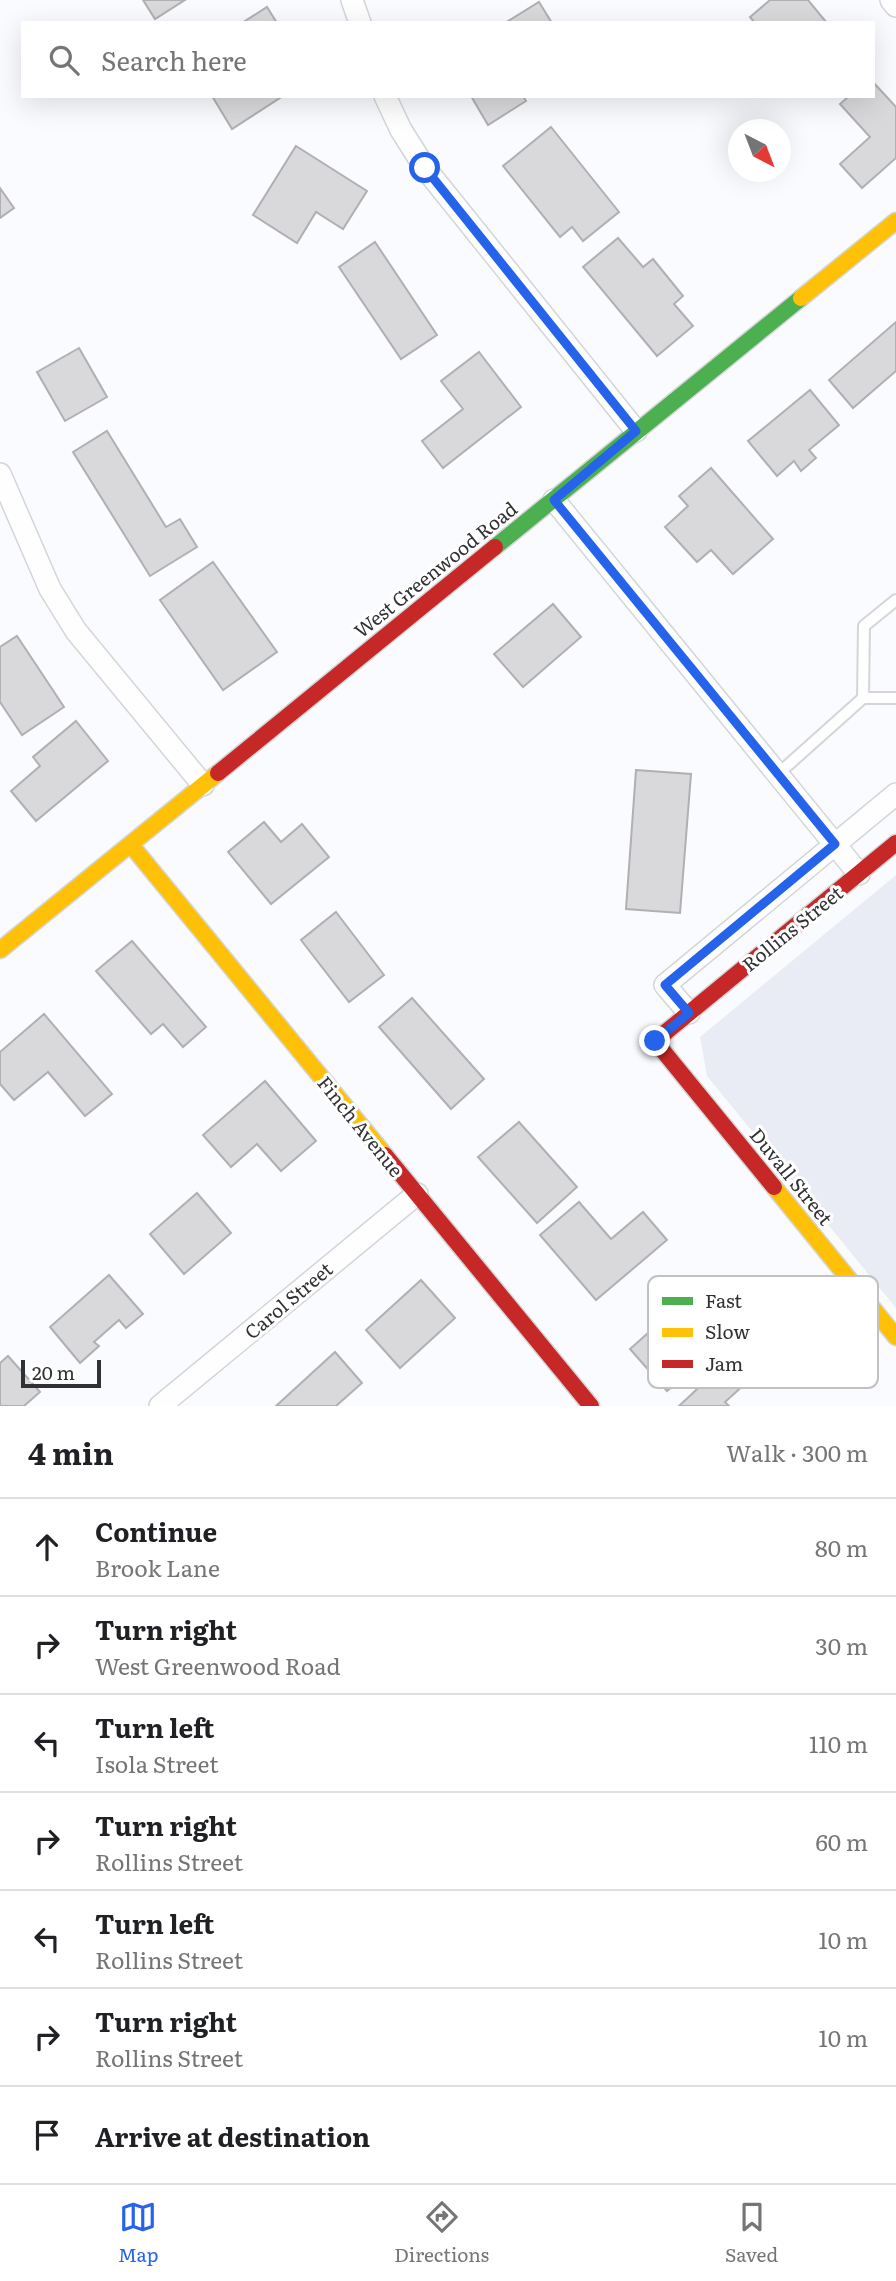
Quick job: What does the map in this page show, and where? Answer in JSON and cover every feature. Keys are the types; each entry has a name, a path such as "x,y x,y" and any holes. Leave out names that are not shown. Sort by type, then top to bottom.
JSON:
{"street":[{"path":"352,0 359,21"},
{"path":"891,0 896,6"},
{"path":"386,98 401,130 425,168 636,431"},
{"name":"West Greenwood Road","path":"0,950 896,221"},
{"path":"0,474 50,589 76,631 203,785"},
{"path":"554,500 859,874"},
{"name":"Rollins Street","path":"689,1013 665,985 896,794"},
{"name":"Rollins Street","path":"655,1041 896,843"},
{"name":"Finch Avenue","path":"131,845 590,1406"},
{"name":"Duvall Street","path":"655,1041 846,1276"},
{"name":"Carol Street","path":"160,1406 417,1194"},
{"name":"Duvall Street","path":"878,1315 896,1337"}],"lane":[{"path":"863,698 864,626 896,600"},
{"path":"778,774 863,698 896,698"}],"shaded area":[{"path":"896,875 896,1308 878,1286 878,1276 870,1276 707,1076 700,1037"}],"building":[{"path":"143,0 185,0 155,19"},
{"path":"770,0 808,0 825,21 753,21 750,17"},
{"path":"539,2 551,21 508,21"},
{"path":"267,7 276,21 245,21"},
{"path":"875,84 896,107 896,158 862,188 840,164 870,137 840,104 847,98 875,98"},
{"path":"213,98 280,98 232,129"},
{"path":"472,98 524,98 526,101 488,125"},
{"path":"551,127 619,212 583,241 572,227 560,237 503,166"},
{"path":"296,146 367,191 343,229 316,212 297,243 253,215"},
{"path":"0,188 14,208 0,218"},
{"path":"618,238 643,267 653,259 683,296 674,304 693,326 657,356 583,267"},
{"path":"375,242 437,335 401,359 339,267"},
{"path":"896,322 896,371 853,408 829,380"},
{"path":"79,348 107,397 65,421 37,372"},
{"path":"479,352 521,407 443,468 422,441 463,409 441,381"},
{"path":"810,390 839,425 809,450 816,458 801,471 794,461 777,476 748,441"},
{"path":"107,431 166,527 180,519 197,547 150,576 73,452"},
{"path":"711,468 773,539 733,574 711,550 697,562 665,527 688,506 679,496"},
{"path":"213,562 277,652 223,690 160,600"},
{"path":"553,604 581,637 523,687 494,654"},
{"path":"17,636 64,707 22,735 0,702 0,647"},
{"path":"76,721 108,761 36,821 11,791 40,766 33,757"},
{"path":"636,770 691,774 680,913 626,909"},
{"path":"264,822 281,842 302,824 329,857 271,904 228,852"},
{"path":"336,912 384,975 349,1002 301,940"},
{"path":"132,941 206,1027 183,1047 163,1024 151,1034 96,971"},
{"path":"412,998 484,1079 451,1109 379,1027"},
{"path":"44,1014 112,1094 85,1116 48,1072 14,1100 0,1084 0,1052"},
{"path":"265,1081 316,1141 281,1171 257,1144 231,1167 203,1135"},
{"path":"519,1122 577,1187 537,1223 478,1157"},
{"path":"197,1193 231,1233 184,1274 150,1234"},
{"path":"579,1202 611,1239 643,1212 667,1240 596,1300 540,1235"},
{"path":"109,1275 143,1314 126,1328 119,1320 94,1342 99,1346 80,1363 50,1327"},
{"path":"421,1280 455,1318 400,1368 366,1330"},
{"path":"648,1333 648,1369 630,1349"},
{"path":"335,1352 362,1383 336,1406 276,1406"},
{"path":"8,1356 40,1392 24,1406 0,1406 0,1363"},
{"path":"698,1388 741,1388 725,1402 729,1406 679,1406"}],"traffic: fast":[{"path":"495,547 801,298"}],"traffic: slow":[{"path":"801,298 896,221"},
{"path":"0,950 218,773"},
{"path":"131,845 385,1155"},
{"path":"774,1187 846,1276"},
{"path":"878,1315 896,1337"}],"traffic: jam":[{"path":"218,773 495,547"},
{"path":"774,1187 655,1041 896,843"},
{"path":"385,1155 591,1406"}],"route":[{"path":"425,168 636,431 554,500 835,844 665,985 689,1013 655,1041"}]}
